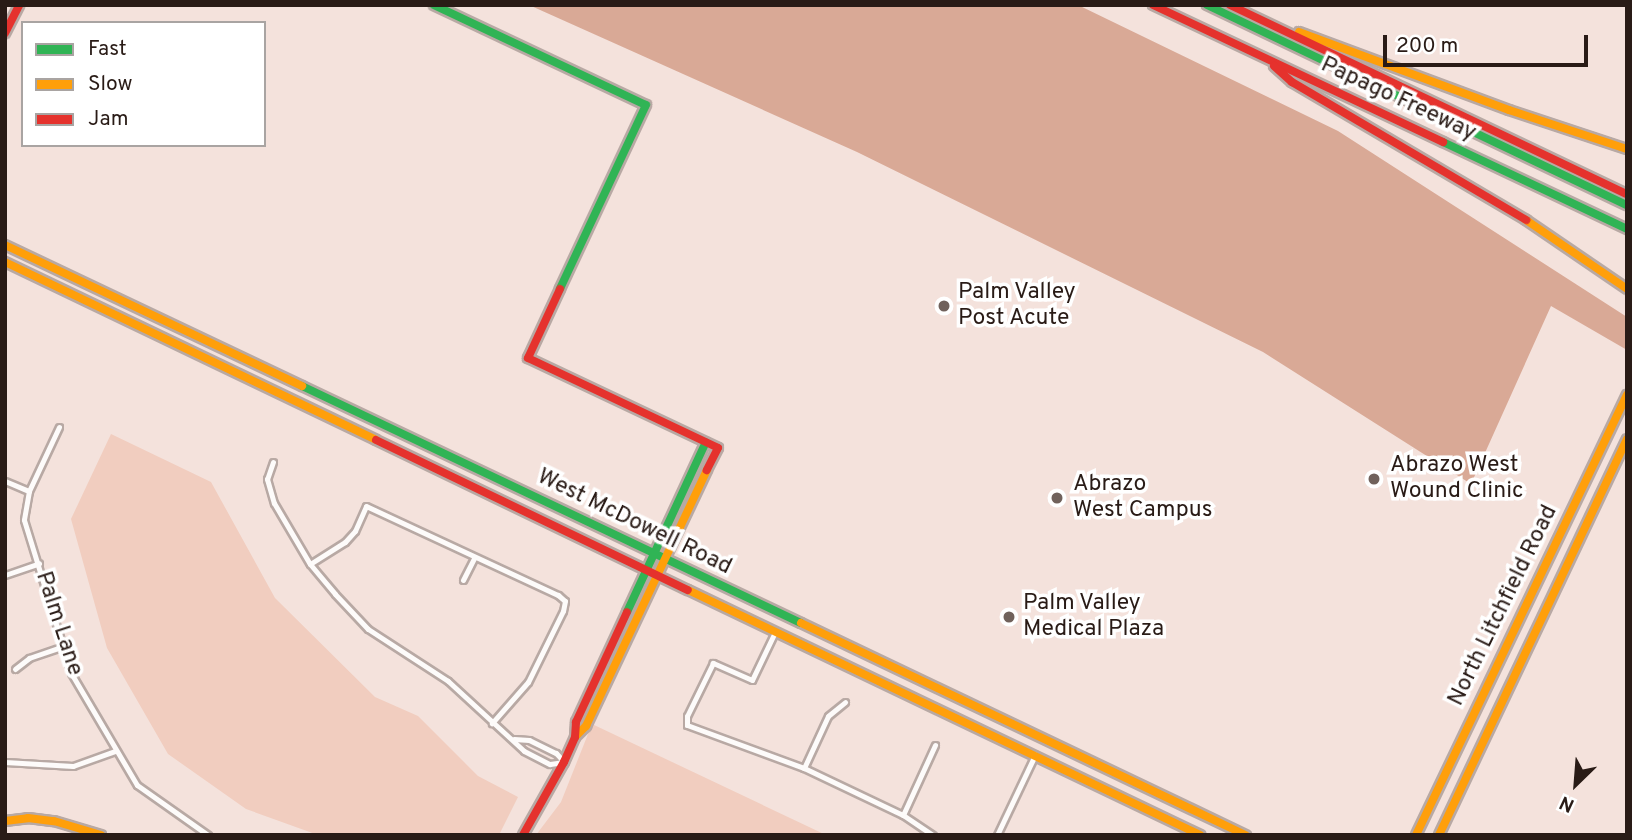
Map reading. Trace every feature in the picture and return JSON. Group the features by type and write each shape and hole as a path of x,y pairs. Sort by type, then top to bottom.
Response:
{"main road":[{"path":"5,33 19,5"},
{"path":"434,5 646,105 527,358 718,448 586,726 575,737"},
{"name":"Papago Freeway","path":"1153,5 1627,229"},
{"path":"1207,5 1627,205"},
{"name":"Papago Freeway","path":"1230,5 1627,194"},
{"path":"1265,22 1336,44 1509,110 1627,149"},
{"path":"1262,57 1292,82 1475,188 1627,289"},
{"name":"West McDowell Road","path":"5,246 1246,835"},
{"name":"West McDowell Road","path":"5,262 1200,835"},
{"path":"282,396 290,379"},
{"name":"North Litchfield Road","path":"1416,835 1627,395"},
{"name":"North Litchfield Road","path":"1439,835 1627,439"},
{"path":"523,835 540,810 564,762 575,737 576,722 706,442"},
{"path":"1176,823 1184,805"},
{"path":"5,821 28,818 54,821 101,835"}],"street":[{"name":"Palm Lane","path":"59,427 29,491 24,520 63,646 86,702 137,785 208,835"},
{"path":"273,462 267,479 274,503 310,564 368,629 448,681 524,751 547,762 564,762"},
{"path":"5,481 29,491"},
{"path":"310,564 345,542 355,531 366,506 565,601 563,611 528,681 492,723"},
{"path":"463,580 474,558"},
{"path":"5,575 39,563"},
{"path":"775,632 752,680 713,663 687,716 687,725 804,768 903,814 933,835"},
{"path":"15,669 29,658 63,646"},
{"path":"804,768 828,716 845,702"},
{"path":"514,739 529,740 556,753 564,762"},
{"path":"903,814 935,745"},
{"path":"5,762 73,766 116,751"},
{"path":"997,835 1034,755"}],"shaded area":[{"path":"529,5 1078,5 1338,131 1627,317 1627,350 1551,306 1471,484 1263,352 857,152"},
{"path":"111,434 211,482 275,598 375,697 418,716 478,776 518,797 499,835 318,835 246,809 168,754 107,648 71,519"},
{"path":"592,724 826,835 536,835 561,802"}],"traffic: fast":[{"path":"434,5 646,105 560,289"},
{"path":"1207,5 1627,205"},
{"path":"1443,142 1627,229"},
{"path":"302,386 801,623"},
{"path":"627,612 706,442"}],"traffic: slow":[{"path":"1299,32 1509,110 1627,149"},
{"path":"1526,220 1627,289"},
{"path":"5,245 302,386"},
{"path":"5,262 376,440"},
{"path":"1416,835 1627,395"},
{"path":"1439,835 1627,439"},
{"path":"575,737 586,726 707,470"},
{"path":"688,590 1200,835"},
{"path":"801,623 1246,835"},
{"path":"5,821 28,818 54,821 101,835"}],"traffic: jam":[{"path":"5,33 19,5"},
{"path":"1153,5 1443,142"},
{"path":"1230,5 1627,194"},
{"path":"1274,66 1292,82 1526,220"},
{"path":"560,289 528,358 718,448 707,470"},
{"path":"376,440 688,590"},
{"path":"523,835 564,762 575,737 576,722 627,612"}],"place":[{"name":"Palm Valley Post Acute","path":"944,306"},
{"name":"Abrazo West Wound Clinic","path":"1374,479"},
{"name":"Abrazo West Campus","path":"1057,498"},
{"name":"Palm Valley Medical Plaza","path":"1009,617"}]}
